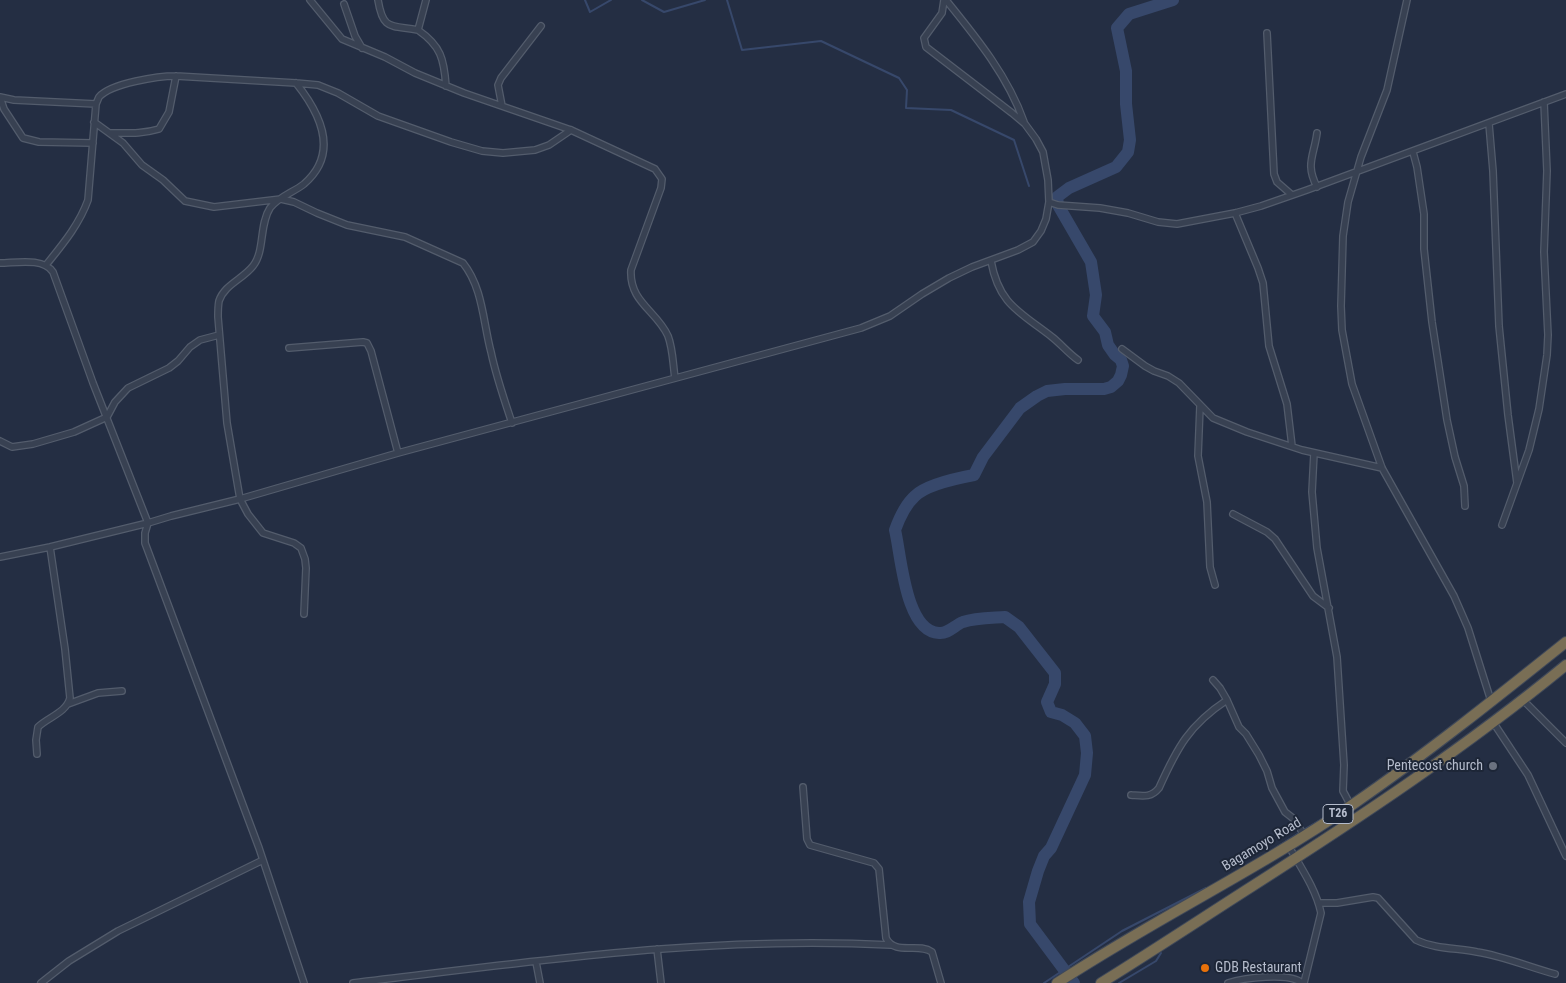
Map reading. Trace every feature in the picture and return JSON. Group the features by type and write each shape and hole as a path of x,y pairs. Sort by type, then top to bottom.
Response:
{"highway":[{"name":"Bagamoyo Road","path":"1058,982 1351,806 1436,745 1566,642"},
{"name":"Bagamoyo Road","path":"1103,982 1418,777 1523,700 1566,665"}],"street":[{"path":"310,0 342,39 446,86 570,130 655,168 662,180 661,188 631,270 630,281 636,295 668,336 675,378"},
{"path":"378,0 380,16 384,22 418,30 427,36 439,50 444,66 446,86"},
{"path":"418,30 426,0"},
{"path":"945,0 942,13 924,38 926,47 1025,124"},
{"path":"0,556 50,547 240,499 398,453 861,328 890,316 948,278 1033,242 1043,225 1048,202 1048,180 1043,152 1025,124 1020,109 991,59 945,0"},
{"path":"1407,0 1387,90 1356,172 1348,202 1343,236 1342,330 1352,384 1382,468 1454,596 1468,628 1491,701"},
{"path":"344,4 355,36 362,48"},
{"path":"502,106 498,85 501,78 541,26"},
{"path":"1267,34 1274,174 1277,182 1292,195"},
{"path":"46,265 84,212 90,186 96,104 100,96 125,84 161,76 176,76 296,82 318,85 338,92 378,116 450,142 482,151 520,153 535,150 549,145 570,130"},
{"path":"109,132 149,132 159,129 169,112 176,76"},
{"path":"296,82 313,105 320,121 324,142 323,156 317,170 304,184 271,206 265,218 259,252 255,263 249,272 226,291 219,301 218,317 230,446 240,499 262,533 294,543 301,548 306,568 304,614"},
{"path":"1048,202 1058,205 1100,208 1128,213 1158,222 1177,224 1235,213 1413,152 1566,94"},
{"path":"0,97 14,100 96,104"},
{"path":"0,97 4,109 23,138 39,142 93,143"},
{"path":"1502,525 1525,464 1536,422 1547,355 1548,335 1544,252 1547,177 1544,102"},
{"path":"94,122 124,143 142,165 163,180 185,201 214,207 281,199 294,202 347,225 405,237 463,263 470,271 479,294 490,351 500,389 512,423"},
{"path":"1489,124 1493,165 1499,326 1517,484"},
{"path":"1317,133 1310,174 1317,186"},
{"path":"1413,152 1424,214 1424,249 1432,322 1447,420 1464,486 1465,506"},
{"path":"1235,213 1263,283 1269,346 1287,404 1292,446"},
{"path":"991,261 997,285 1015,309 1054,338 1078,360"},
{"path":"0,263 40,263 46,265 52,272 148,523 145,543 263,860 304,983"},
{"path":"0,441 12,447 33,444 74,432 107,418 116,402 128,388 169,368 190,347 200,340 219,336"},
{"path":"289,348 363,342 370,346 398,453"},
{"path":"1122,349 1145,366 1179,383 1213,418 1247,432 1314,453 1382,468"},
{"path":"1200,406 1198,456 1207,502 1210,567 1215,586"},
{"path":"1314,453 1312,482 1314,523 1337,657 1343,735 1343,791 1351,806"},
{"path":"1233,514 1268,532 1275,539 1313,596 1328,608"},
{"path":"50,547 65,649 70,698 68,704"},
{"path":"1214,680 1227,700 1239,727 1246,734 1259,755 1272,788 1285,812 1294,819 1304,835"},
{"path":"37,754 36,740 38,727 68,704 98,693 122,691"},
{"path":"1131,795 1147,796 1155,792 1159,788 1178,747 1187,734 1202,718 1227,700"},
{"path":"1523,700 1566,743"},
{"path":"1493,722 1528,775 1566,856"},
{"path":"803,787 807,839 810,845 874,863 879,869 886,938 891,945"},
{"path":"1228,983 1258,978 1291,978 1303,983 1321,912 1319,903 1288,845"},
{"path":"40,983 69,961 118,931 263,860"},
{"path":"1319,903 1337,903 1373,897 1378,898 1416,940 1424,944 1451,950 1476,951 1498,956 1555,974"},
{"path":"353,983 657,949 840,942 891,945 898,948 929,950 934,955 941,983"},
{"path":"657,949 661,983"},
{"path":"536,962 540,983"}],"waterway":[{"path":"585,0 590,12 611,0"},
{"path":"642,0 664,12 705,0"},
{"path":"727,0 742,50 821,41 899,78 907,90 906,108 951,110 1014,140 1029,186"},
{"path":"1074,983 1030,924 1029,902 1044,856 1051,848 1085,775 1087,753 1085,736 1075,723 1062,715 1051,712 1047,702 1055,684 1055,673 1019,627 1005,617 984,618 960,623 942,633 928,629 919,620 906,590 895,530 906,507 920,492 943,482 974,475 983,457 1020,408 1037,396 1047,391 1065,389 1104,389 1111,387 1118,381 1123,366 1121,360 1108,345 1105,332 1093,316 1096,295 1091,262 1058,205 1057,197 1069,188 1116,167 1128,152 1130,140 1126,104 1126,71 1117,28 1129,14 1173,0"},
{"path":"1305,829 1322,819"},
{"path":"1277,847 1299,833"},
{"path":"1044,983 1122,931 1206,888"},
{"path":"1119,983 1156,961 1161,953"}],"place":[{"name":"Pentecost church","path":"1493,766"},
{"name":"GDB Restaurant","path":"1205,968"}]}
